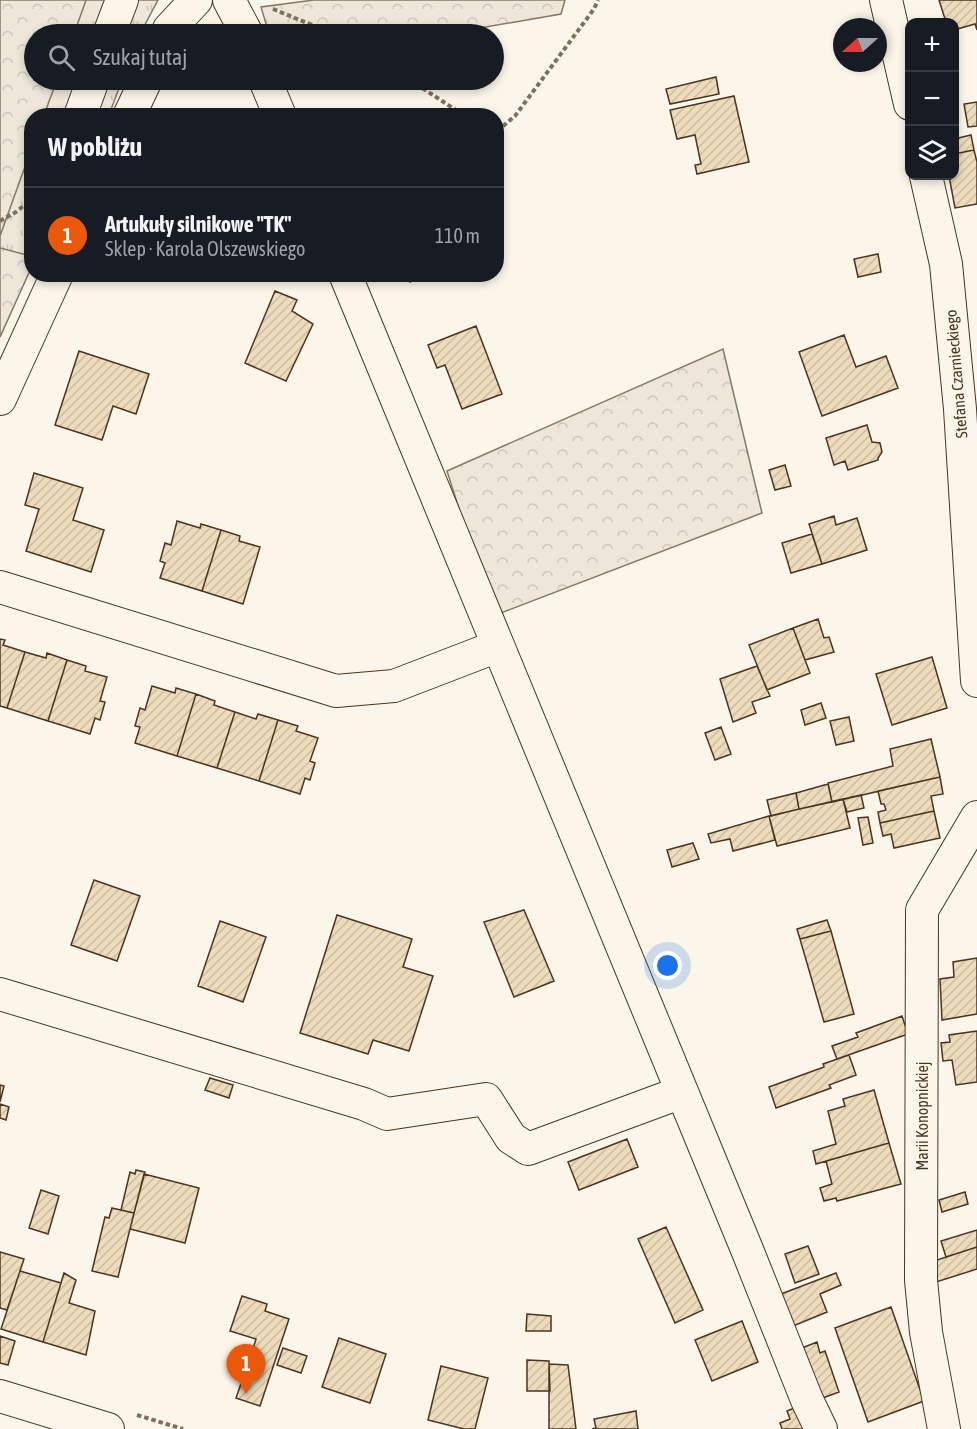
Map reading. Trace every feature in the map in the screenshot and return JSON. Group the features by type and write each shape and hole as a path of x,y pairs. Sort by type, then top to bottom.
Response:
{"street":[{"path":"113,24 122,0"},
{"path":"174,24 196,0"},
{"path":"229,0 242,24"},
{"path":"886,0 905,86"},
{"path":"83,108 89,90"},
{"path":"133,108 141,90"},
{"path":"269,90 277,108"},
{"name":"Stefana Czarnieckiego","path":"927,180 947,275 960,409 977,681"},
{"path":"0,399 53,282"},
{"path":"348,282 821,1429"},
{"path":"0,587 336,691 394,686 498,646"},
{"name":"Marii Konopnickiej","path":"944,1429 926,1332 921,1280 922,910 977,817"},
{"path":"0,994 364,1104 387,1114 486,1099 511,1138 528,1149 681,1092"},
{"path":"0,1396 108,1429"}],"path":[{"path":"504,125 515,116 594,9 598,0"},
{"path":"269,7 310,24"},
{"path":"425,90 453,108"},
{"path":"0,220 24,206"}],"green space":[{"path":"0,0 158,0 145,24 24,24 24,90 118,90 112,108 24,108 24,282 0,337"},
{"path":"0,0 86,0 78,24 24,24 24,90 53,90 47,108 24,108 24,169 0,236"},
{"path":"314,0 565,0 561,14 503,24 266,24 261,7"},
{"path":"0,248 24,254 25,282 0,337"},
{"path":"723,349 762,513 493,616 447,471"}],"building":[{"path":"939,0 977,0 977,30 975,24 959,29 959,18 945,18"},
{"path":"716,77 719,94 670,104 666,89"},
{"path":"734,96 749,162 697,174 695,165 701,164 695,135 677,139 670,110"},
{"path":"977,102 977,126 968,127 964,104"},
{"path":"971,135 974,150 959,153 959,138"},
{"path":"974,150 977,162 977,204 955,208 950,180 959,180 959,153"},
{"path":"878,254 881,272 858,277 854,259"},
{"path":"275,291 297,300 292,311 313,324 286,381 245,363"},
{"path":"476,326 502,394 462,409 445,365 437,368 428,345"},
{"path":"844,335 856,367 886,356 898,388 822,416 799,352"},
{"path":"79,351 149,374 136,414 113,406 102,440 55,425"},
{"path":"867,425 872,442 880,443 882,452 878,460 848,470 845,461 834,465 826,438"},
{"path":"785,465 791,486 775,490 769,470"},
{"path":"34,473 83,488 73,520 104,530 91,572 26,551 39,509 25,505"},
{"path":"834,516 836,525 857,518 867,550 822,564 809,524"},
{"path":"177,521 200,528 201,524 221,530 202,591 160,578 165,563 160,561 165,543 171,545"},
{"path":"221,530 240,536 239,541 260,547 243,604 202,591"},
{"path":"812,534 822,564 791,573 782,543"},
{"path":"818,619 824,638 829,637 834,652 805,660 793,628"},
{"path":"793,628 810,673 767,690 749,645"},
{"path":"0,639 5,640 3,645 25,652 7,708 0,706"},
{"path":"25,652 46,658 47,653 67,660 48,721 7,708"},
{"path":"932,657 947,708 892,725 876,674"},
{"path":"67,660 86,666 85,671 107,677 100,701 105,702 100,720 95,718 90,734 48,721"},
{"path":"757,666 770,696 752,702 756,713 733,722 720,679"},
{"path":"152,686 175,693 176,688 196,694 177,756 135,743 140,727 135,726 140,708 145,710"},
{"path":"196,694 215,701 214,705 235,712 217,768 177,756"},
{"path":"821,703 826,718 805,725 801,710"},
{"path":"235,712 256,719 258,714 278,720 259,781 217,768"},
{"path":"849,717 854,741 836,745 830,721"},
{"path":"278,720 298,726 296,731 318,738 310,761 315,763 310,780 305,778 300,794 259,781"},
{"path":"721,727 731,754 715,760 705,733"},
{"path":"931,739 940,777 832,802 828,783 893,766 890,749"},
{"path":"940,777 943,794 931,796 934,811 880,823 878,812 886,810 884,804 881,804 878,791"},
{"path":"828,784 832,802 799,809 796,793"},
{"path":"796,793 799,809 771,816 767,800"},
{"path":"861,795 864,808 847,812 843,799"},
{"path":"843,799 850,828 777,846 769,816"},
{"path":"934,811 940,838 894,848 891,834 883,836 880,823"},
{"path":"769,816 775,840 733,851 730,839 711,843 708,834"},
{"path":"868,817 873,843 863,845 858,818"},
{"path":"693,843 699,859 672,867 667,850"},
{"path":"94,880 140,896 117,961 71,945"},
{"path":"524,910 554,981 514,997 484,922"},
{"path":"337,915 412,939 403,967 433,976 409,1051 373,1040 368,1054 300,1033"},
{"path":"827,920 831,931 800,939 797,929"},
{"path":"220,921 266,937 243,1002 198,986"},
{"path":"831,931 854,1014 824,1022 800,939"},
{"path":"977,958 977,1014 942,1020 940,979 954,977 953,962"},
{"path":"902,1016 908,1034 837,1059 832,1046 858,1037 856,1033"},
{"path":"977,1031 977,1082 956,1085 952,1060 943,1061 941,1043 950,1042 949,1035"},
{"path":"849,1055 856,1075 829,1085 831,1088 776,1108 769,1087 824,1067 823,1064"},
{"path":"210,1078 233,1085 229,1098 205,1090"},
{"path":"0,1085 4,1086 0,1102"},
{"path":"874,1090 889,1143 816,1164 813,1151 836,1144 828,1111 845,1106 843,1099"},
{"path":"0,1104 9,1107 6,1120 0,1118"},
{"path":"627,1139 638,1167 579,1190 568,1162"},
{"path":"889,1143 901,1184 837,1201 836,1198 824,1201 820,1188 832,1184 826,1161"},
{"path":"136,1170 145,1172 134,1213 121,1210 130,1172 135,1174"},
{"path":"144,1174 199,1188 185,1243 130,1229"},
{"path":"41,1190 59,1196 48,1234 29,1228"},
{"path":"965,1192 968,1204 942,1212 939,1200"},
{"path":"112,1208 134,1213 118,1277 92,1271 105,1217 109,1218"},
{"path":"666,1227 703,1310 675,1323 638,1239"},
{"path":"977,1230 977,1247 946,1257 941,1241"},
{"path":"808,1246 819,1274 795,1283 785,1254"},
{"path":"977,1247 977,1269 933,1283 934,1261"},
{"path":"0,1252 24,1259 7,1310 0,1308"},
{"path":"20,1271 61,1283 43,1342 1,1329"},
{"path":"64,1273 76,1280 69,1303 95,1311 86,1355 43,1342"},
{"path":"836,1273 841,1285 820,1294 827,1312 793,1326 781,1294"},
{"path":"242,1296 267,1304 265,1311 289,1319 260,1406 236,1398 245,1372 232,1369 239,1348 252,1352 256,1339 230,1331"},
{"path":"891,1307 924,1401 868,1422 835,1328"},
{"path":"527,1314 551,1316 551,1331 526,1331"},
{"path":"742,1321 758,1362 712,1381 695,1340"},
{"path":"0,1336 15,1341 8,1365 0,1363"},
{"path":"339,1338 386,1354 370,1403 322,1387"},
{"path":"817,1342 820,1353 825,1351 839,1392 820,1399 802,1348"},
{"path":"283,1348 307,1356 301,1373 277,1365"},
{"path":"527,1360 549,1361 550,1391 527,1391"},
{"path":"549,1364 568,1365 576,1429 549,1429"},
{"path":"441,1366 488,1378 475,1429 464,1429 428,1420"},
{"path":"802,1405 811,1429 782,1429 780,1423 790,1419 787,1411"},
{"path":"636,1411 638,1429 592,1429 596,1428 594,1419"}],"place":[{"name":"Artukuły silnikowe \"TK\"","path":"246,1394"}]}
